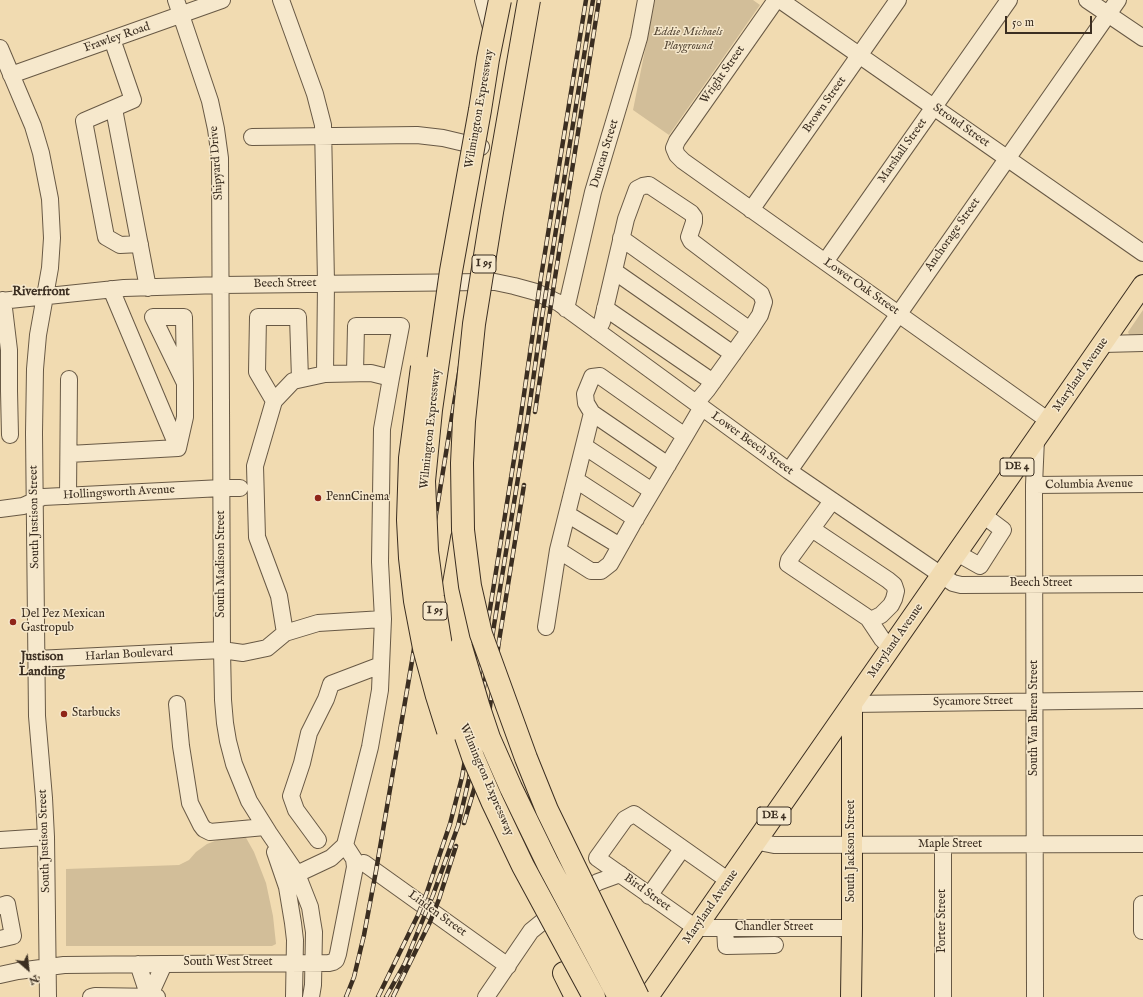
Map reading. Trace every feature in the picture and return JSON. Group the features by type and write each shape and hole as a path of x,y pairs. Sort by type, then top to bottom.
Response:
{"highway":[{"name":"Wilmington Expressway","path":"500,0 488,59 451,271 431,410 424,476 427,551 436,617 451,689 473,757 523,866 594,997"},
{"name":"I 95","path":"529,0 493,204 474,324 464,421 462,463 463,530 470,586 481,634 526,758 547,810 638,997"},
{"path":"464,194 438,265 412,436 408,480 408,520 412,578 424,648 437,696 454,746 484,818 576,997"},
{"path":"463,530 452,595 461,647 479,708 499,761 523,814 619,997"}],"main road":[{"name":"Maryland Avenue","path":"648,997 1143,285"},
{"name":"South Jackson Street","path":"851,997 852,704"}],"street":[{"name":"Shipyard Drive","path":"176,0 210,101 219,145 221,285"},
{"name":"Frawley Road","path":"11,75 222,0"},
{"path":"281,0 315,94 323,125 326,283 325,374"},
{"path":"456,282 481,147 496,53 483,0"},
{"name":"Duncan Street","path":"566,308 593,192 639,38 646,0"},
{"name":"Wright Street","path":"675,151 674,148 676,141 776,0"},
{"name":"Stroud Street","path":"780,0 1143,253"},
{"name":"Brown Street","path":"751,210 898,0"},
{"name":"Marshall Street","path":"825,262 1009,0"},
{"path":"1087,0 1143,38"},
{"name":"Anchorage Street","path":"789,471 1118,0"},
{"path":"112,40 133,100 84,121 106,237 120,245 140,244"},
{"name":"South Justison Street","path":"0,48 37,139 47,176 52,238 50,268 38,335 35,369 34,434 37,716 46,836 48,997"},
{"path":"114,109 148,288"},
{"path":"252,137 432,136 481,147"},
{"name":"Lower Oak Street","path":"675,151 683,162 1049,420"},
{"path":"558,550 591,571 601,571 610,564 685,436 699,405 713,382 760,315 764,302 761,294 691,241 689,237 694,222 694,217 691,213 649,185 643,186 637,190 626,220 602,322 597,331"},
{"path":"621,238 750,330"},
{"path":"614,271 733,354"},
{"name":"Beech Street","path":"1,300 111,289 326,283 495,282 536,292 566,308"},
{"name":"South Madison Street","path":"221,285 222,650 225,723 228,741 249,801 297,874 310,907 314,932 313,985 311,997"},
{"path":"111,289 178,448"},
{"path":"1,300 9,350 10,435"},
{"name":"Lower Beech Street","path":"566,308 789,471 941,576"},
{"path":"605,308 713,382"},
{"path":"274,401 257,372 258,317 298,317 300,379"},
{"path":"297,874 331,858 345,845 370,747 380,690 382,619 380,562 382,429 401,326 356,326 355,374"},
{"path":"1102,344 1143,344"},
{"path":"382,619 318,623 285,633 279,596 257,537 255,466 274,401 293,381 325,374 371,373 391,378"},
{"path":"668,465 592,413 586,403 585,394 592,377 600,376 685,436"},
{"path":"68,496 69,379"},
{"path":"178,448 185,417 185,383"},
{"path":"546,627 558,550 592,413"},
{"name":"South Van Buren Street","path":"1035,997 1036,844 1034,485 1036,440"},
{"path":"584,446 652,491"},
{"path":"69,454 178,448"},
{"path":"576,480 636,519"},
{"name":"Columbia Avenue","path":"1034,485 1143,484"},
{"name":"Hollingsworth Avenue","path":"0,509 23,506 43,497 240,488"},
{"path":"832,500 789,560 788,564 868,618 882,639 891,648"},
{"path":"567,514 620,546"},
{"path":"983,515 1003,530 980,566 983,585"},
{"path":"812,529 894,585 896,591 891,605 881,615 872,619 868,618"},
{"path":"957,552 980,566"},
{"name":"Beech Street","path":"941,576 953,583 961,585 1143,584"},
{"name":"Harlan Boulevard","path":"36,659 222,650 243,653 267,648 285,633"},
{"path":"318,840 296,810 291,796 302,762 309,733 326,699 331,684 380,665"},
{"name":"Sycamore Street","path":"852,704 1143,700"},
{"path":"177,704 181,746 190,802 201,825 204,829 210,832 267,830"},
{"name":"Bird Street","path":"682,849 634,814 625,819 597,858 696,928"},
{"name":"South Madison Street","path":"267,830 288,892 295,940 294,997"},
{"path":"0,840 46,836"},
{"name":"Maple Street","path":"758,840 774,845 1143,844"},
{"name":"South West Street","path":"0,975 48,966 333,962 336,960 338,954 355,867 354,859 345,845"},
{"name":"Porter Street","path":"943,997 944,845"},
{"path":"649,896 682,849 729,881"},
{"name":"Linden Street","path":"364,863 508,966"},
{"path":"486,997 531,931 571,898 598,882 620,874"},
{"path":"0,906 7,904 13,936 0,939"},
{"path":"1142,931 1143,904"},
{"name":"Chandler Street","path":"696,928 852,928"},
{"path":"725,928 726,946 775,945"},
{"path":"138,964 149,997"},
{"path":"149,997 164,964"},
{"path":"91,997 157,997"}],"green space":[{"name":"Eddie Michaels Playground","path":"655,0 753,0 760,5 669,135 633,110"},
{"path":"1143,310 1143,339 1131,339 1128,332"},
{"path":"245,836 254,852 266,883 273,916 276,944 272,946 66,946 66,869 179,865 189,860 196,852 207,844 220,839"}],"railway":[{"path":"346,997 354,977 364,935 376,871 412,661 520,0"},
{"path":"378,997 418,915 427,892 450,824 462,777 520,422 541,277 586,0"},
{"path":"386,997 405,963 433,895 458,826 469,779 527,423 542,317 593,0"},
{"path":"535,412 599,0"},
{"path":"464,823 476,783 488,721 524,485"},
{"path":"393,997 430,922 456,846"}],"place":[{"name":"PennCinema","path":"318,498"},
{"name":"Del Pez Mexican Gastropub","path":"13,622"},
{"name":"Starbucks","path":"64,714"}],"district":[{"name":"Riverfront","path":"41,292"},
{"name":"Justison Landing","path":"42,664"}]}
